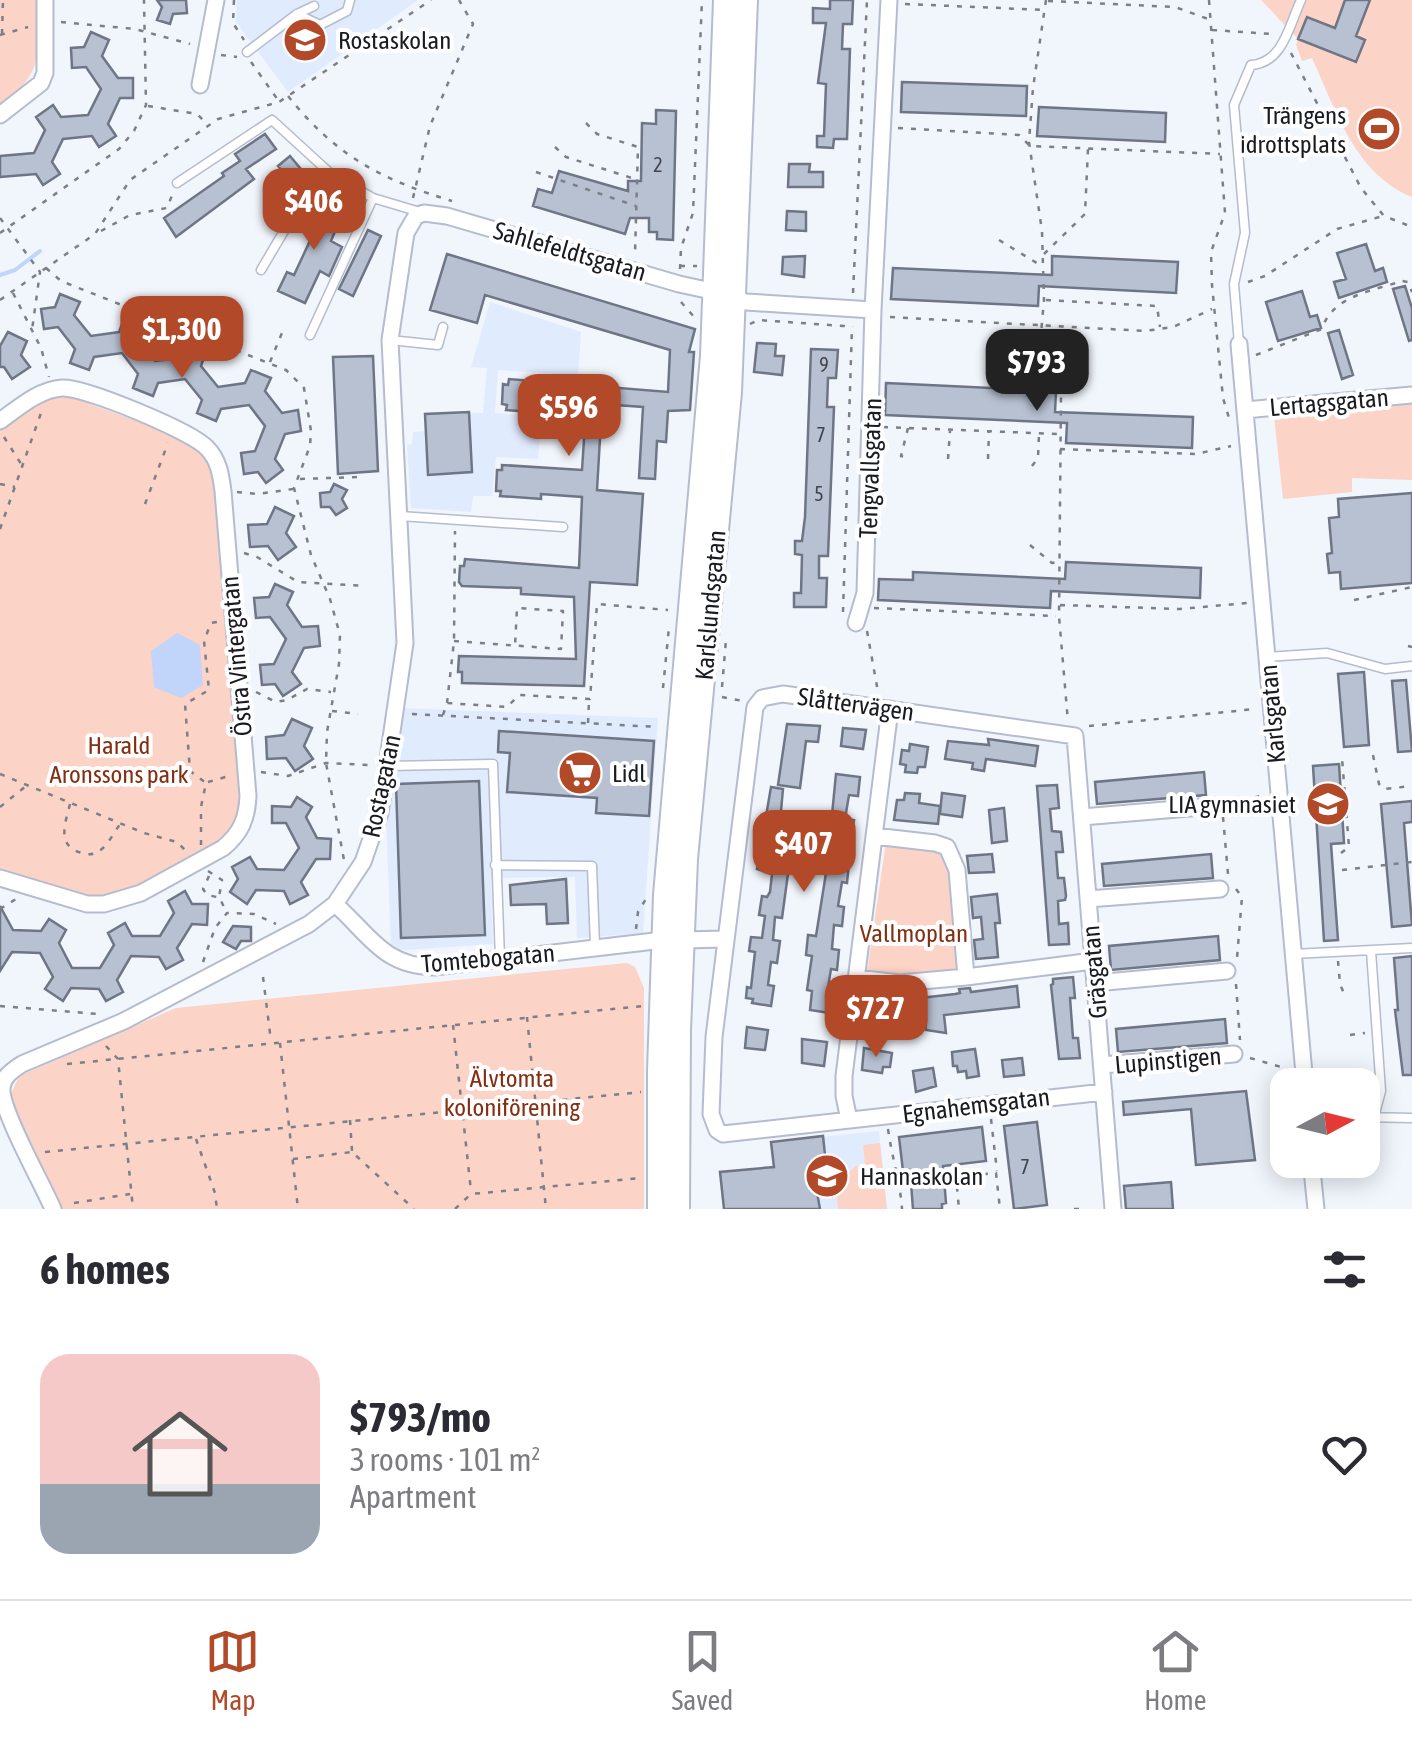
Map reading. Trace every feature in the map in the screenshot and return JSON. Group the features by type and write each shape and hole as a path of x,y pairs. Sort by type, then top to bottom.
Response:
{"main road":[{"name":"Karlslundsgatan","path":"659,1209 673,940 686,859 733,330 722,286 725,0"},
{"name":"Karlslundsgatan","path":"678,1209 674,766 746,0"}],"street":[{"path":"0,115 41,83 47,57 45,0"},
{"path":"200,85 216,0"},
{"name":"Tengvallsgatan","path":"858,615 865,594 889,2"},
{"name":"Sahlefeldtsgatan","path":"417,211 448,216 680,284 722,286"},
{"name":"Rostagatan","path":"53,1209 3,1102 3,1081 22,1064 114,1025 285,937 335,904 372,840 404,644 390,340 406,233 417,211"},
{"path":"722,286 746,302 878,313"},
{"name":"Karlsgatan","path":"1240,344 1303,1068"},
{"name":"Östra Vintergatan","path":"0,878 87,904 104,904 140,893 236,837 248,810 220,471 207,447 174,428 89,394 62,388 48,392"},
{"path":"0,420 48,392"},
{"name":"Lertagsgatan","path":"1245,410 1412,394"},
{"name":"Slåttervägen","path":"755,707 762,698 783,694 1075,736"},
{"path":"755,707 711,1084 712,1114 717,1130 723,1134 849,1120 844,1076 886,709"},
{"name":"Gräsgatan","path":"1075,736 1113,1209"},
{"path":"1082,817 1213,806"},
{"path":"874,836 936,842 947,847 956,870 966,977"},
{"path":"1088,899 1220,890"},
{"name":"Tomtebogatan","path":"335,904 378,948 401,963 434,967 673,940"},
{"path":"673,940 726,939"},
{"path":"856,978 900,983 1093,961"},
{"path":"1095,983 1227,971"},
{"name":"Lupinstigen","path":"1102,1065 1234,1054"},
{"name":"Egnahemsgatan","path":"849,1120 1104,1092"},
{"path":"1313,1178 1316,1209"}],"lane":[{"path":"297,14 320,25 347,11 350,0"},
{"path":"1240,344 1234,284 1245,233 1234,105 1251,65 1264,64 1275,57 1301,0"},
{"path":"248,52 297,14 314,6"},
{"path":"177,183 272,120 331,174 373,198 417,211"},
{"path":"261,270 304,196 331,174"},
{"path":"310,335 373,198"},
{"path":"390,340 438,345 443,326"},
{"path":"400,516 563,527"},
{"path":"1267,657 1327,654 1385,669 1412,666"},
{"path":"387,766 492,764 500,959"},
{"path":"495,865 592,866 594,946"},
{"path":"1293,954 1412,948"},
{"path":"1371,951 1379,1068"},
{"path":"1380,1118 1412,1118"}],"path":[{"path":"3,0 1,35 46,21 145,32 188,42 207,53 236,58 248,52"},
{"path":"0,233 119,149 134,131 146,106 144,0"},
{"path":"234,0 233,23 250,61 280,102"},
{"path":"95,234 130,180 208,125 280,102 431,0"},
{"path":"417,211 415,190 430,126 474,24 459,0"},
{"path":"680,284 681,248 693,213 702,0"},
{"path":"1209,0 1225,213 1210,252 1222,392"},
{"path":"1210,20 1175,7 1046,1 1033,88 1030,146 1044,266 1040,325 1061,394 1059,616 1068,721 1075,736 1088,727 1258,709"},
{"path":"889,2 1046,10"},
{"path":"1212,30 1274,34 1283,39 1350,172 1384,216 1412,227"},
{"path":"288,96 344,154 368,170 415,190 468,205"},
{"path":"146,106 197,114 208,125"},
{"path":"586,123 597,134 638,146 635,256"},
{"path":"883,127 1019,135 1030,146 1222,154"},
{"path":"555,147 566,157 637,180"},
{"path":"1043,255 1085,214 1088,149"},
{"path":"536,172 637,206"},
{"path":"0,300 95,234 130,215 166,208 177,183"},
{"path":"1234,284 1254,282 1337,229 1384,216"},
{"path":"0,218 40,272 32,330"},
{"path":"999,240 1044,266"},
{"path":"678,266 722,286"},
{"path":"46,268 62,281 286,370 304,388 310,446 294,488 340,634 340,664 326,762 344,844 344,872 350,880"},
{"path":"1254,365 1256,354 1322,329 1334,306 1402,280 1408,282 1412,292"},
{"path":"0,529 48,392 41,348 12,292"},
{"path":"1044,300 1157,306 1160,329"},
{"path":"878,313 1160,329 1190,321 1213,309"},
{"path":"733,330 758,320 844,326 851,330"},
{"path":"270,364 284,328"},
{"path":"871,426 1060,434"},
{"path":"145,504 174,428"},
{"path":"908,428 900,449 901,456 908,458"},
{"path":"948,459 950,430"},
{"path":"988,459 990,431"},
{"path":"0,432 23,467"},
{"path":"1032,466 1038,458 1039,434"},
{"path":"1058,448 1196,454 1236,445"},
{"path":"298,478 358,477"},
{"path":"0,484 16,487"},
{"path":"223,492 258,494 294,488"},
{"path":"443,716 454,640 455,520"},
{"path":"1030,545 1052,562 1058,562"},
{"path":"227,554 248,553 292,580 365,586"},
{"path":"1354,600 1412,587"},
{"path":"1059,605 1180,609 1249,603"},
{"path":"588,723 597,604 673,610"},
{"path":"454,640 515,646 561,650 564,611 517,608 515,646"},
{"path":"886,709 858,615 1059,616"},
{"path":"206,782 190,771 185,704 208,690 204,641 211,623 234,620"},
{"path":"239,693 256,692 276,702 307,689 334,693"},
{"path":"447,702 507,708 519,695 590,699"},
{"path":"720,696 755,707"},
{"path":"331,710 358,714"},
{"path":"395,713 664,727"},
{"path":"1373,755 1379,784 1384,789 1412,786"},
{"path":"1341,853 1349,846 1342,758"},
{"path":"206,782 246,770 288,776 326,762 387,766"},
{"path":"0,774 177,842 210,875 222,880 219,897 227,913"},
{"path":"198,861 206,782"},
{"path":"0,807 28,784"},
{"path":"1265,795 1220,806 1229,889 1236,888 1242,897 1236,970 1241,1055 1282,1068"},
{"path":"71,802 63,833 67,844 76,851 88,855 102,849 120,823"},
{"path":"1342,870 1412,862"},
{"path":"210,875 203,885 205,892 219,897"},
{"path":"0,908 16,898 22,885"},
{"path":"204,980 202,964 215,928 227,913 237,911 268,919 278,924 285,937"},
{"path":"1338,950 1340,984 1345,996"},
{"path":"263,977 272,1042"},
{"path":"67,1064 650,1005"},
{"path":"0,1006 99,1014 109,1017 114,1025"},
{"path":"527,1016 546,1209"},
{"path":"453,1024 471,1194"},
{"path":"1350,1035 1377,1032"},
{"path":"96,1033 118,1058 133,1209"},
{"path":"280,1042 298,1209"},
{"path":"44,1152 648,1092"},
{"path":"990,1103 1000,1209"},
{"path":"886,1116 893,1170 900,1178 902,1209"},
{"path":"350,1120 352,1152 414,1209"},
{"path":"195,1136 216,1193 217,1209"},
{"path":"292,1159 352,1152"},
{"path":"900,1178 996,1174"},
{"path":"456,1209 471,1194 648,1177"},
{"path":"956,1177 959,1209"},
{"path":"74,1203 131,1194"}],"shaded area":[{"name":"Rostaskolan","path":"237,0 418,0 288,92 236,22"},
{"path":"490,302 581,332 578,375 498,370 495,413 542,417 538,459 496,457 492,496 473,496 471,512 411,508 407,445 412,444 413,432 426,431 425,414 483,413 487,368 471,367"},
{"path":"402,708 658,718 643,933 577,938 575,877 491,878 493,944 391,951 386,814"},
{"name":"Hannaskolan","path":"879,1131 887,1209 789,1209 770,1167 774,1163 771,1142"}],"green space":[{"path":"0,0 38,0 39,33 32,71 15,94 0,105"},
{"name":"Trängens idrottsplats","path":"1261,0 1412,0 1412,197 1392,187 1362,157 1339,119 1312,58 1302,61 1296,45 1298,39"},
{"name":"Harald Aronssons park","path":"66,395 180,437 198,449 212,468 241,794 239,818 220,840 119,895 101,899 0,872 0,428 48,396"},
{"path":"1412,404 1412,480 1352,478 1352,492 1283,499 1274,416"},
{"name":"Vallmoplan","path":"886,842 946,851 958,968 904,976 867,972"},
{"name":"Älvtomta koloniförening","path":"627,963 635,967 644,988 644,1209 62,1209 10,1096 19,1076 176,1008"},
{"path":"880,1143 887,1209 838,1209 836,1184 856,1166 865,1164 863,1145"}],"water":[{"path":"177,633 200,645 203,685 181,698 154,687 151,651"}],"building":[{"path":"157,0 186,0 187,13 173,14 170,24 157,20 162,7"},
{"path":"830,0 853,0 852,24 843,24 842,49 850,49 847,139 834,139 833,148 817,147 817,136 824,136 826,84 818,83 826,23 813,23 813,8 830,9"},
{"path":"1345,0 1370,0 1356,36 1365,40 1356,62 1298,39 1307,17 1335,28"},
{"path":"91,32 109,40 102,56 118,78 133,78 133,98 120,98 108,124 116,136 99,147 92,136 63,139 52,162 60,174 43,185 36,174 0,177 0,156 34,153 45,130 36,117 53,105 61,117 88,115 101,89 86,67 72,68 71,48 84,47"},
{"path":"902,82 1027,86 1026,116 901,112"},
{"path":"1039,107 1166,113 1165,142 1037,136"},
{"path":"656,110 676,111 673,240 657,239 657,232 649,232 649,218 630,218 625,234 533,206 538,189 552,193 559,171 628,191 628,181 641,181 642,123 656,124"},
{"path":"265,134 276,149 246,169 254,179 176,237 164,218 224,176 222,173 240,161 235,154"},
{"path":"290,156 305,174 294,184 278,166"},
{"path":"789,164 810,164 809,172 823,172 823,187 788,187"},
{"path":"310,202 341,217 331,241 342,247 329,276 320,271 305,303 278,291 287,272 294,275 315,230 299,222"},
{"path":"787,211 806,212 806,231 786,230"},
{"path":"368,230 381,236 353,296 339,289"},
{"path":"1366,244 1375,271 1383,268 1387,282 1339,298 1334,282 1346,279 1337,253"},
{"path":"447,254 695,329 689,352 694,352 690,410 668,411 666,442 657,441 655,479 639,478 643,407 602,404 597,490 643,494 637,585 590,582 584,686 462,683 462,672 458,672 459,656 576,659 574,597 521,594 521,588 462,586 459,582 460,566 464,566 465,559 579,568 582,497 541,494 541,499 500,496 501,491 496,491 497,470 502,470 502,465 582,470 586,409 547,407 547,413 506,410 507,405 502,404 503,384 508,385 509,379 668,392 670,350 485,295 477,323 430,310"},
{"path":"805,256 804,277 782,274 783,257"},
{"path":"1052,256 1178,262 1176,293 1039,286 1038,306 891,299 893,268 1052,275"},
{"path":"1405,286 1412,308 1409,341 1393,289"},
{"path":"1302,291 1310,317 1317,315 1321,328 1278,341 1266,302"},
{"path":"60,294 80,302 74,315 91,336 119,332 124,319 143,327 138,340 155,361 181,358 187,344 206,352 201,366 218,387 245,383 251,370 271,378 265,391 282,413 298,410 301,431 285,434 275,459 283,470 266,483 258,472 244,474 241,453 255,451 265,426 249,405 221,409 216,421 197,413 202,400 185,379 158,383 153,396 133,388 138,374 122,353 94,357 89,370 70,363 75,349 58,327 44,329 41,309 55,307"},
{"path":"1339,330 1353,375 1342,379 1328,333"},
{"path":"8,332 27,341 21,355 30,367 12,379 0,367 0,346"},
{"path":"757,343 776,344 775,356 784,356 782,375 754,372"},
{"path":"811,349 838,350 836,378 828,378 827,407 834,407 828,556 819,556 819,578 827,578 826,607 794,607 794,593 801,593 802,555 795,554 795,541 802,541 805,517"},
{"path":"373,356 378,471 338,474 333,357"},
{"path":"886,383 1056,391 1055,412 1193,417 1192,448 1066,443 1067,423 885,415"},
{"path":"469,412 472,472 428,475 425,414"},
{"path":"334,484 347,490 342,499 347,508 336,515 330,507 321,507 320,493 330,492"},
{"path":"1412,493 1412,583 1341,589 1340,572 1329,573 1327,554 1332,553 1329,518 1339,517 1338,499"},
{"path":"275,507 294,516 286,533 296,547 278,560 268,546 250,547 248,525 267,524"},
{"path":"1066,562 1201,568 1200,598 1051,591 1050,608 878,600 879,579 913,580 913,572 1065,579"},
{"path":"275,584 293,592 287,605 302,627 318,626 320,646 304,648 292,672 301,684 283,696 275,684 262,685 260,665 274,664 286,639 270,617 256,618 254,598 269,597"},
{"path":"1364,672 1369,745 1344,747 1338,674"},
{"path":"1406,680 1412,751 1398,752 1392,681"},
{"path":"292,719 312,728 304,746 313,759 295,771 286,758 267,759 266,737 284,735"},
{"path":"787,724 820,726 818,742 806,741 800,788 778,785"},
{"path":"843,728 866,730 863,749 841,746"},
{"name":"Lidl","path":"499,731 654,741 649,816 596,813 597,798 507,792 510,753 498,752"},
{"path":"988,739 1038,746 1035,766 986,759 984,771 972,769 973,763 945,759 948,741 989,745"},
{"path":"910,744 928,747 925,767 918,767 917,773 905,772 906,765 900,764 902,750 909,751"},
{"name":"LIA gymnasiet","path":"1339,764 1344,843 1331,844 1338,940 1324,941 1313,766"},
{"path":"1204,772 1206,795 1097,804 1095,782"},
{"path":"836,774 860,777 858,796 849,795 845,819 854,820 851,838 842,837 839,862 849,863 847,883 842,882 838,906 844,907 842,926 834,925 832,949 839,950 837,970 831,969 827,993 833,994 830,1013 810,1010 812,991 807,990 812,956 806,955 808,935 816,936 826,873 815,871 818,847 792,844 782,918 775,917 773,940 780,941 777,963 771,962 771,1006 752,1003 753,999 746,998 755,952 749,951 751,937 762,938 765,916 759,915 762,896 767,897 770,892 772,874 757,869 760,853 771,852 774,829 764,828 771,787 783,789 781,811 789,812 787,829 830,835"},
{"path":"479,781 485,935 401,938 396,784"},
{"path":"1057,785 1059,808 1050,809 1052,831 1061,832 1063,852 1056,852 1058,878 1064,878 1066,896 1058,901 1059,924 1068,923 1069,944 1049,945 1037,786"},
{"path":"905,793 920,794 919,803 940,806 938,824 894,820 897,800 904,800"},
{"path":"942,793 965,796 962,817 940,814"},
{"path":"297,797 312,807 306,817 317,838 331,839 330,859 316,859 301,882 308,895 290,904 284,891 256,890 247,904 230,892 238,879 232,867 250,857 257,869 284,870 299,848 286,823 272,823 272,806 291,807"},
{"path":"1412,801 1412,822 1404,823 1412,925 1392,927 1381,804"},
{"path":"1004,808 1007,841 992,843 989,810"},
{"path":"992,854 994,872 969,873 967,856"},
{"path":"1211,854 1213,878 1104,886 1102,864"},
{"path":"566,879 568,923 547,924 546,904 511,905 510,885"},
{"path":"185,891 192,904 208,904 207,925 192,924 177,948 183,960 166,969 159,957 131,956 117,980 123,992 106,1001 99,989 71,988 63,1001 45,989 53,977 40,953 12,952 0,971 0,906 13,930 41,931 49,919 66,930 59,943 72,968 100,968 114,945 108,933 125,923 132,936 160,936 174,913 168,901"},
{"path":"997,894 998,957 976,959 974,940 983,939 981,917 973,918 971,897"},
{"path":"233,926 251,927 251,941 241,941 236,949 223,942"},
{"path":"1218,936 1220,960 1111,970 1109,946"},
{"path":"1412,956 1412,1075 1403,1075 1394,958"},
{"path":"1073,977 1073,1038 1078,1038 1080,1058 1059,1059 1051,985 1053,979"},
{"path":"1017,986 1019,1007 944,1015 946,1033 926,1030 925,1019 902,1021 901,1027 887,1025 888,1014 872,1012 875,993 894,995 894,1001 955,994 960,993 959,989 970,988 971,992"},
{"path":"1225,1019 1227,1043 1118,1052 1116,1029"},
{"path":"747,1027 768,1030 765,1050 745,1048"},
{"path":"802,1039 827,1042 824,1066 802,1063"},
{"path":"864,1048 892,1053 890,1067 883,1067 882,1073 862,1070"},
{"path":"975,1049 979,1076 967,1078 966,1071 958,1072 957,1066 953,1066 952,1052"},
{"path":"1022,1058 1024,1075 1004,1077 1002,1060"},
{"path":"933,1068 936,1086 916,1092 913,1071"},
{"path":"1246,1091 1255,1160 1196,1165 1191,1109 1124,1115 1123,1102"},
{"path":"1037,1122 1047,1205 1014,1209 1004,1126"},
{"path":"982,1127 986,1161 943,1166 946,1203 942,1209 913,1209 910,1170 903,1171 899,1137"},
{"path":"823,1136 826,1164 812,1165 820,1209 724,1209 720,1172 774,1167 771,1142"},
{"path":"1171,1182 1173,1209 1126,1209 1124,1186"}],"waterway":[{"path":"0,275 15,270 40,251"}],"place":[{"name":"Rostaskolan","path":"305,40"},
{"name":"Trängens idrottsplats","path":"1379,129"},
{"name":"Lidl","path":"580,773"},
{"name":"LIA gymnasiet","path":"1328,804"},
{"name":"Hannaskolan","path":"827,1176"}]}
